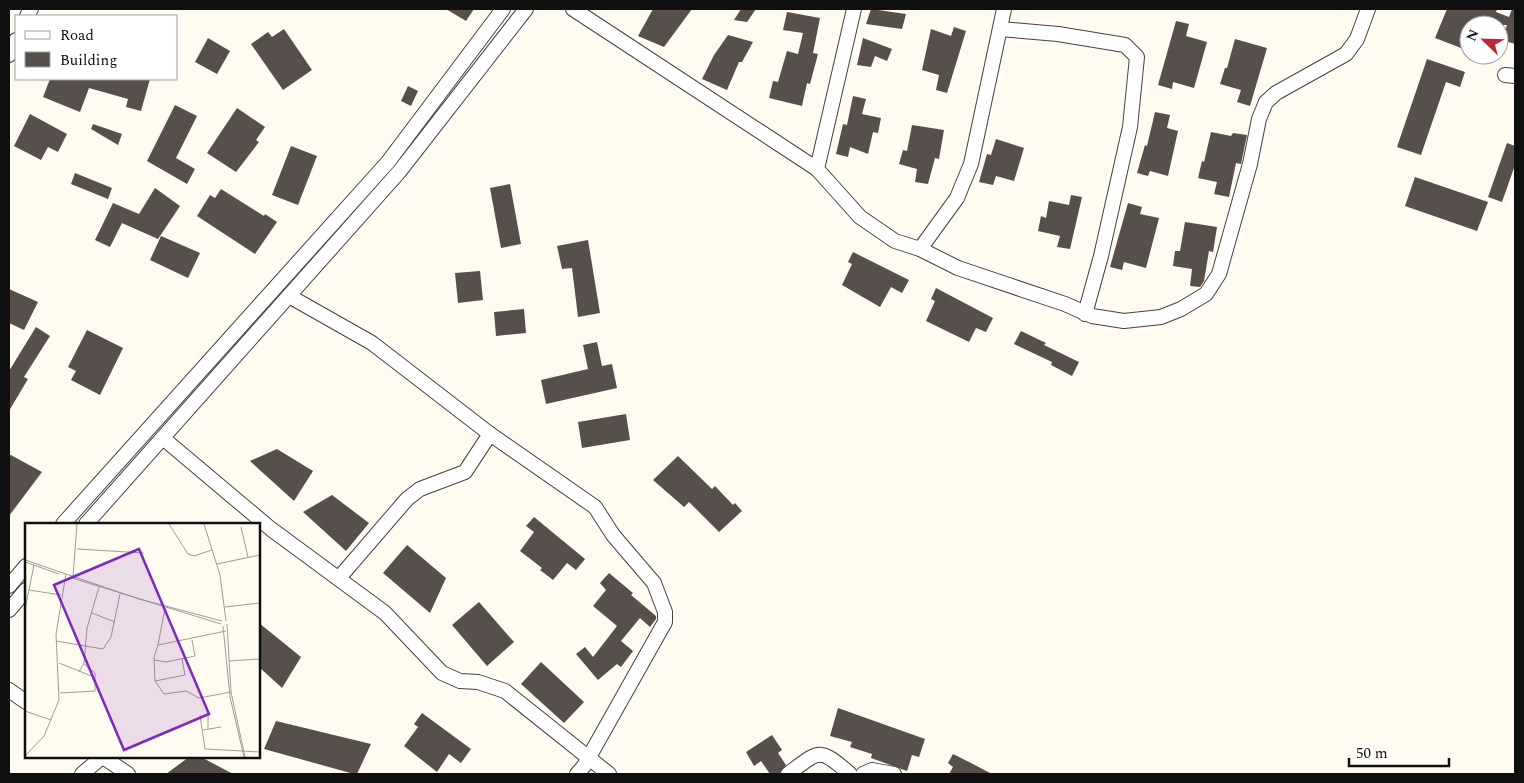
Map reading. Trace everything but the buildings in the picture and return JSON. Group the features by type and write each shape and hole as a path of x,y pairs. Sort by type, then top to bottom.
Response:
{"street":[{"path":"64,523 233,332 388,162 503,9"},
{"path":"87,523 164,439 399,172 526,9"},
{"path":"573,9 817,169 860,217 895,240 920,249 947,263 1065,304 1085,314 1124,321 1143,321 1174,312 1206,294 1219,274 1262,109 1276,93 1346,54 1357,39 1368,9"},
{"path":"817,169 854,9"},
{"path":"920,249 957,198 971,164 1004,9"},
{"path":"1000,29 1058,34 1125,45 1137,57 1130,127 1101,256 1085,314"},
{"path":"9,55 15,42"},
{"path":"388,162 399,172"},
{"path":"289,296 372,343 490,434 595,507 613,535 654,583 665,612 665,622 588,758 577,774"},
{"path":"339,578 407,499 420,489 465,472 490,434"},
{"path":"164,439 271,529 385,613 442,673 460,681 478,682 505,691 609,774"},
{"path":"9,586 25,567"},
{"path":"9,610 25,591"},
{"path":"9,690 25,701"},
{"path":"788,774 809,758 821,753 828,756 850,774"},
{"path":"82,774 101,758"},
{"path":"104,758 128,774"},
{"path":"863,774 872,770 894,774"}]}
